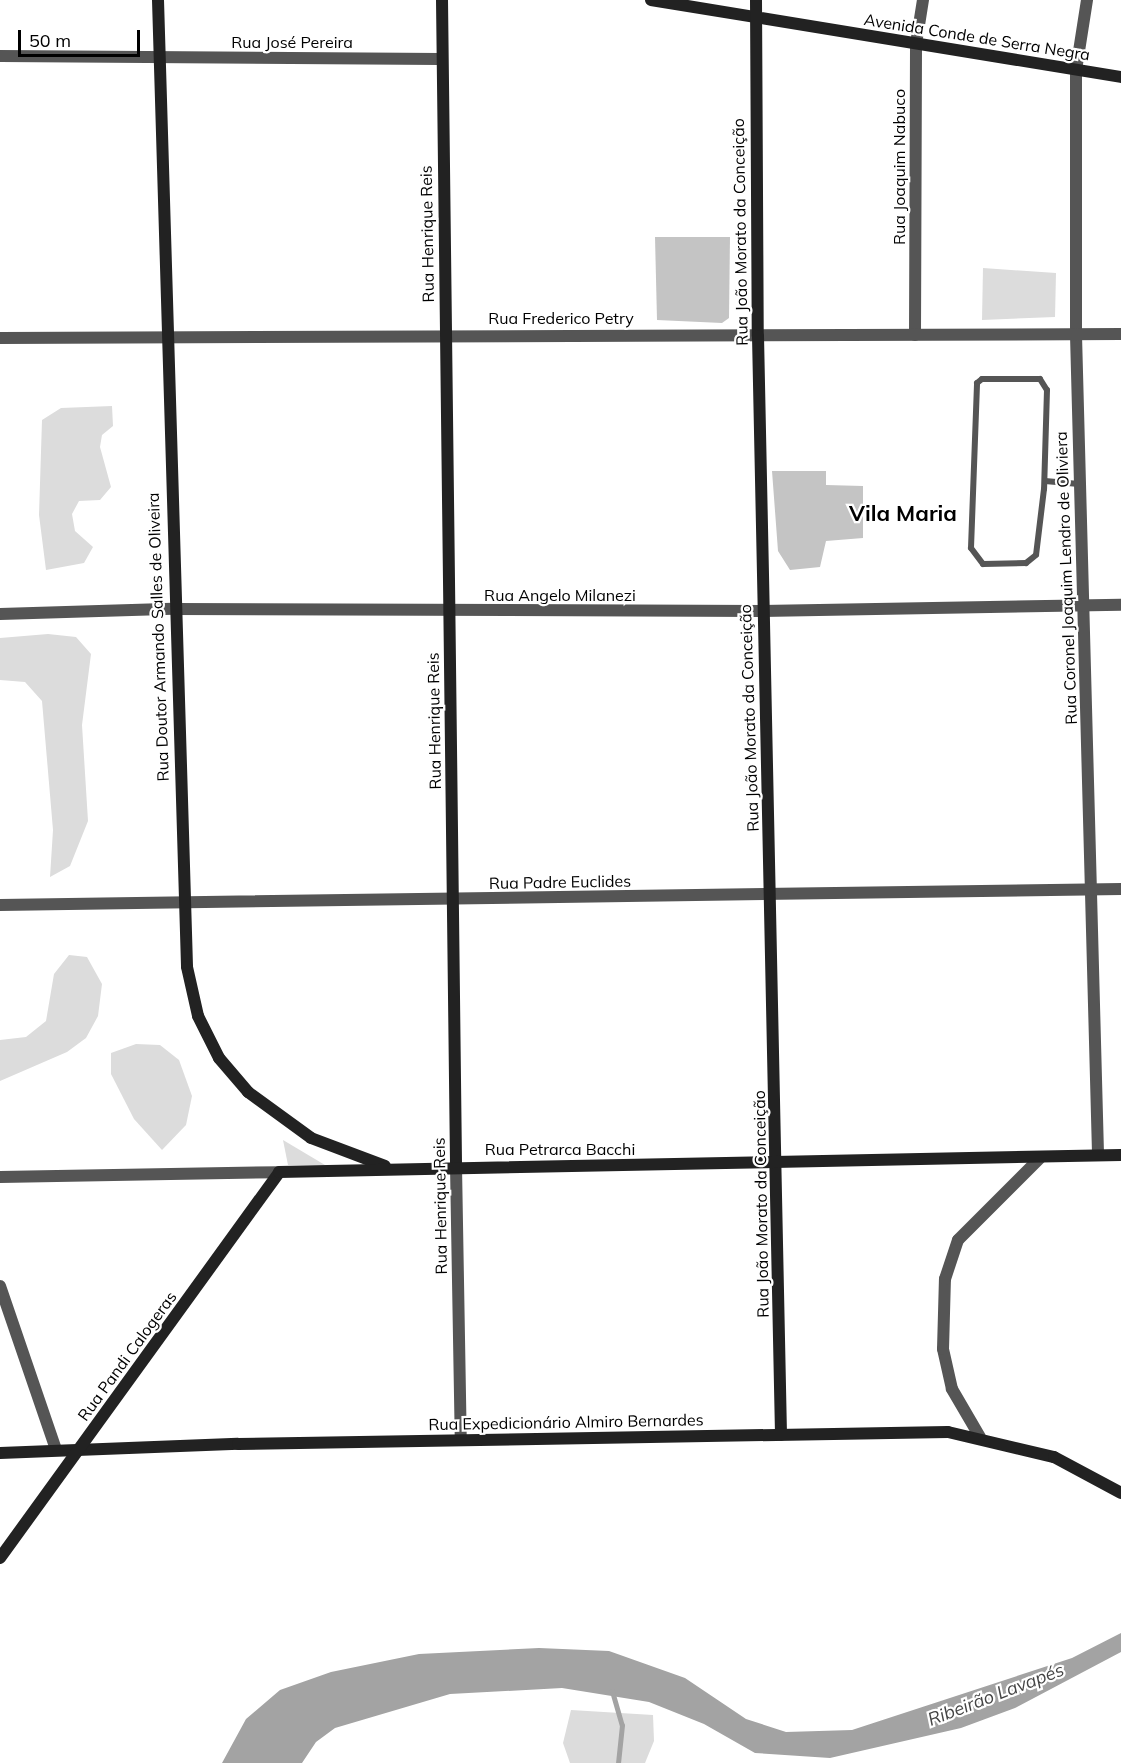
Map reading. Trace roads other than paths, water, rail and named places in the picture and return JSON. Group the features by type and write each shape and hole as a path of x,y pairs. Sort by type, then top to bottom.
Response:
{"street":[{"name":"Rua Doutor Armando Salles de Oliveira","path":"158,0 156,58 182,905 187,967 198,1016 219,1058 279,1119 311,1138 392,1168"},
{"name":"Rua Henrique Reis","path":"442,0 440,59 461,1440"},
{"name":"Avenida Conde de Serra Negra","path":"651,0 1121,76"},
{"name":"Rua João Morato da Conceição","path":"756,0 754,16 762,611 772,894 781,1435"},
{"name":"Rua Joaquim Nabuco","path":"915,335 916,44 923,0"},
{"name":"Rua Coronel Joaquim Lendro de Oliviera","path":"1087,0 1076,70 1076,335 1098,1155"},
{"name":"Rua José Pereira","path":"0,56 440,59"},
{"name":"Rua Frederico Petry","path":"0,338 444,334 758,336 1121,333"},
{"name":"Rua Angelo Milanezi","path":"0,614 173,609 448,612 762,611 1121,605"},
{"name":"Rua Padre Euclides","path":"0,905 182,905 1121,889"},
{"name":"Rua Petrarca Bacchi","path":"0,1177 279,1173 456,1166 777,1164 1121,1155"},
{"path":"980,1437 952,1389 942,1349 945,1280 958,1240 1041,1157"},
{"name":"Rua Pandi Calogeras","path":"0,1558 279,1173"},
{"path":"0,1286 56,1450"},
{"name":"Rua Expedicionário Almiro Bernardes","path":"0,1453 461,1440 948,1432 980,1437 1054,1457 1121,1493"}],"lane":[{"path":"982,379 1045,382 1045,481 1033,561 977,560 971,548 977,383 982,379"},
{"path":"1045,481 1079,484"}],"water":[{"name":"Ribeirão Lavapés","path":"1121,1633 1121,1652 1015,1708 961,1728 830,1758 755,1753 704,1724 649,1702 562,1688 450,1694 335,1728 316,1742 302,1763 222,1763 246,1719 280,1690 331,1672 419,1654 539,1648 609,1651 685,1678 746,1719 786,1732 852,1730 1072,1658"}],"waterway":[{"path":"612,1691 622,1725 618,1763"}],"district":[{"name":"Vila Maria","path":"903,514"}]}
